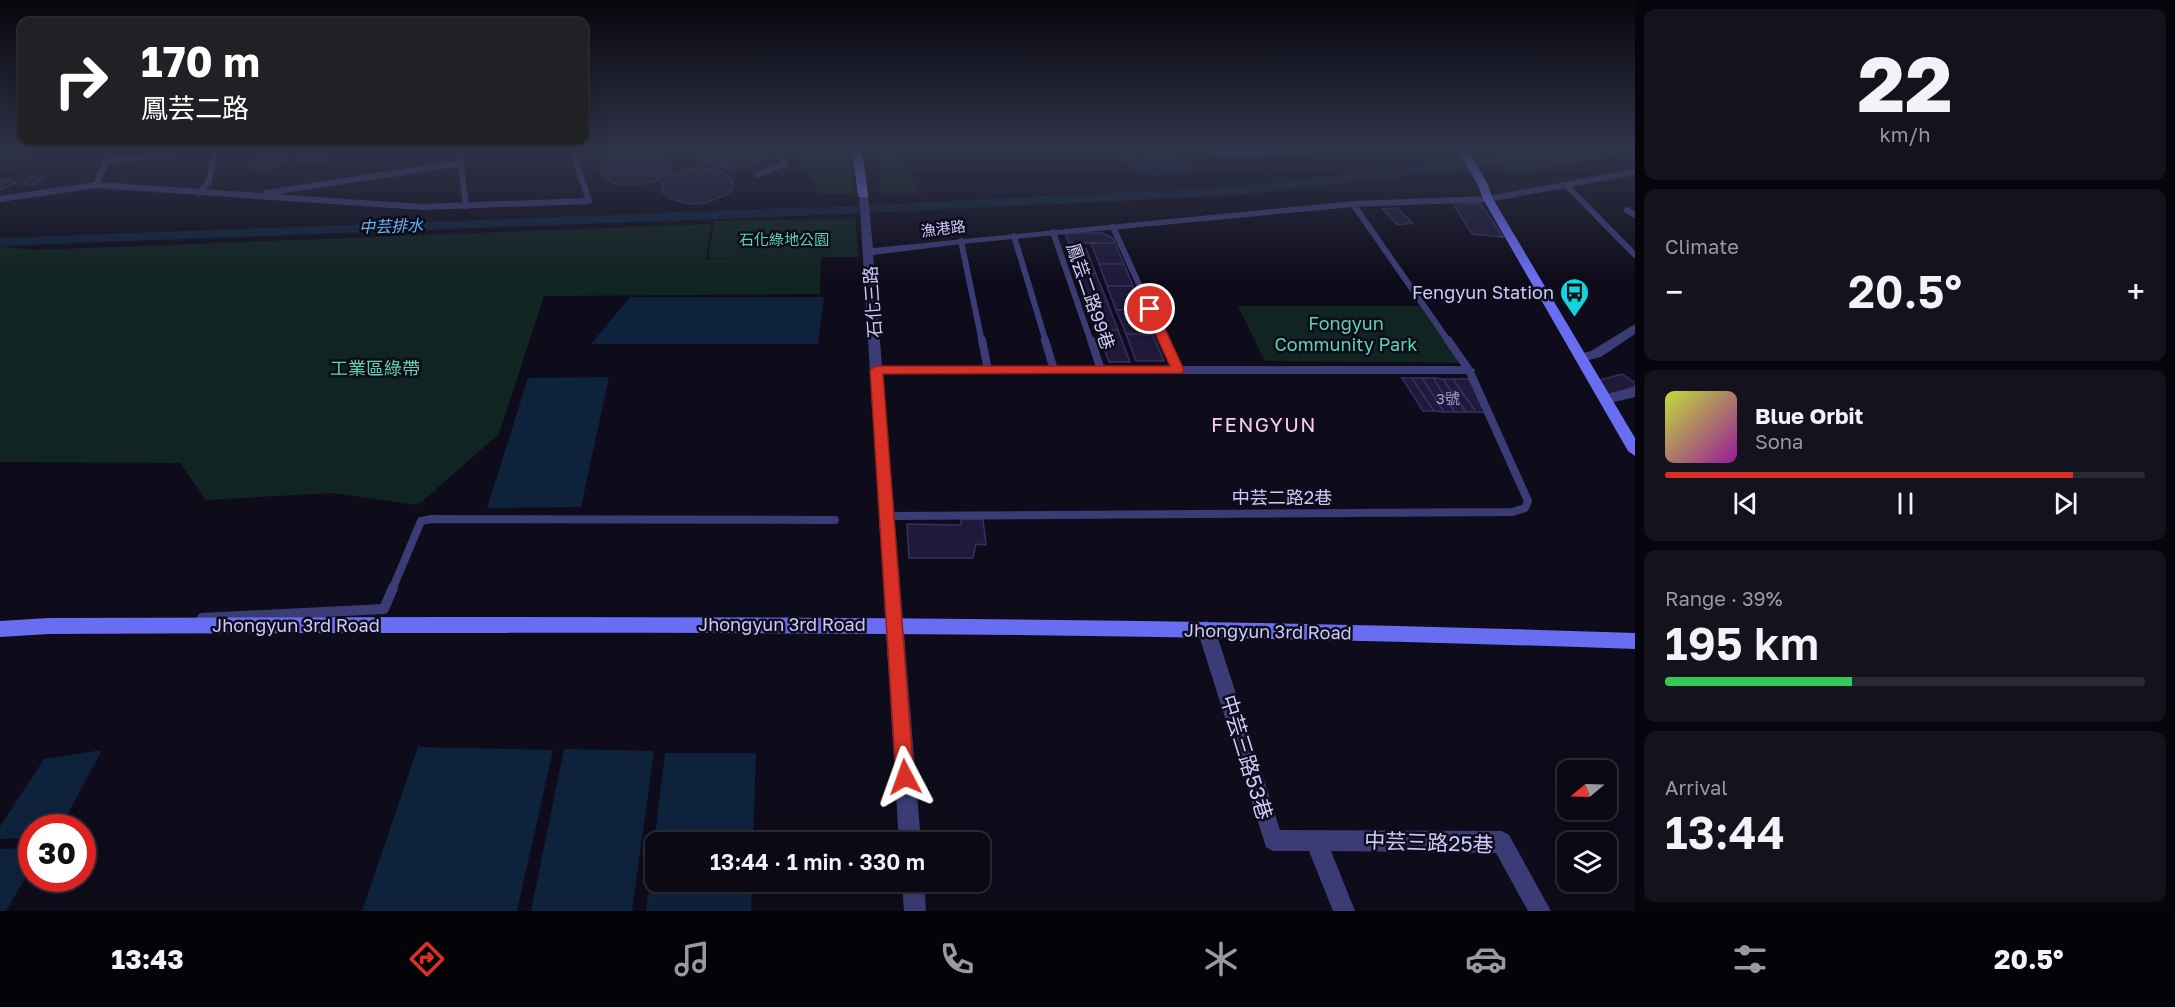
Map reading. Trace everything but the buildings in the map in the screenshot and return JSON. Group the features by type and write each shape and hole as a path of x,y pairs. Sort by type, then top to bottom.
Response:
{"street":[{"name":"石化三路","path":"863,193 909,832"},
{"path":"1486,193 1635,451"},
{"name":"漁港路","path":"868,252 1353,204 1488,199 1527,193"},
{"path":"1581,358 1596,354 1635,328"},
{"path":"876,370 1469,370"},
{"path":"1606,399 1631,395"},
{"name":"Jhongyun 3rd Road","path":"0,629 49,626 893,624 1206,629 1635,641"},
{"name":"中芸三路53巷","path":"1206,629 1273,840 1314,839"},
{"path":"1314,839 1344,911"},
{"name":"中芸三路25巷","path":"1314,839 1502,842 1540,911"},
{"path":"914,892 915,911"}],"lane":[{"path":"0,199 44,193"},
{"path":"192,193 422,207 589,201 586,193"},
{"path":"249,196 271,193"},
{"path":"464,193 466,206"},
{"path":"1573,193 1635,255"},
{"path":"1353,204 1469,370"},
{"path":"1627,210 1635,215"},
{"path":"1113,227 1178,370"},
{"name":"鳳芸二路99巷","path":"1053,232 1101,370"},
{"path":"1014,236 1054,370"},
{"path":"961,241 988,370"},
{"name":"中芸二路2巷","path":"886,516 1512,512 1525,508 1528,501 1469,370"},
{"path":"49,626 384,609 421,521 432,519 836,520"}],"green space":[{"path":"819,193 853,194 820,194"},
{"name":"工業區綠帶","path":"855,219 859,257 821,257 820,294 544,296 499,434 418,505 332,493 206,500 180,463 0,462 0,246 31,250 711,224 706,259 751,258 708,258 714,221"},
{"name":"Fongyun Community Park","path":"1238,306 1422,306 1460,363 1265,361"}],"water":[{"path":"630,297 824,297 818,344 591,344"},
{"path":"609,377 581,507 487,508 528,378"},
{"path":"418,747 553,750 517,911 362,911"},
{"path":"564,749 654,751 632,911 531,911"},
{"path":"102,750 68,814 18,814 18,838 0,839 0,827 44,759"},
{"path":"665,753 756,753 753,832 656,832"},
{"path":"18,848 18,890 6,911 0,911 0,849"},
{"path":"648,892 752,892 751,911 646,911"}],"waterway":[{"name":"中芸排水","path":"0,242 849,210 1208,193"}],"place":[{"name":"Fengyun Station","path":"1575,318"}],"district":[{"name":"FENGYUN","path":"1264,424"}],"route":[{"path":"905,777 876,370 1178,370 1150,309"}],"park label":[{"name":"石化綠地公園","path":"784,239"}]}
